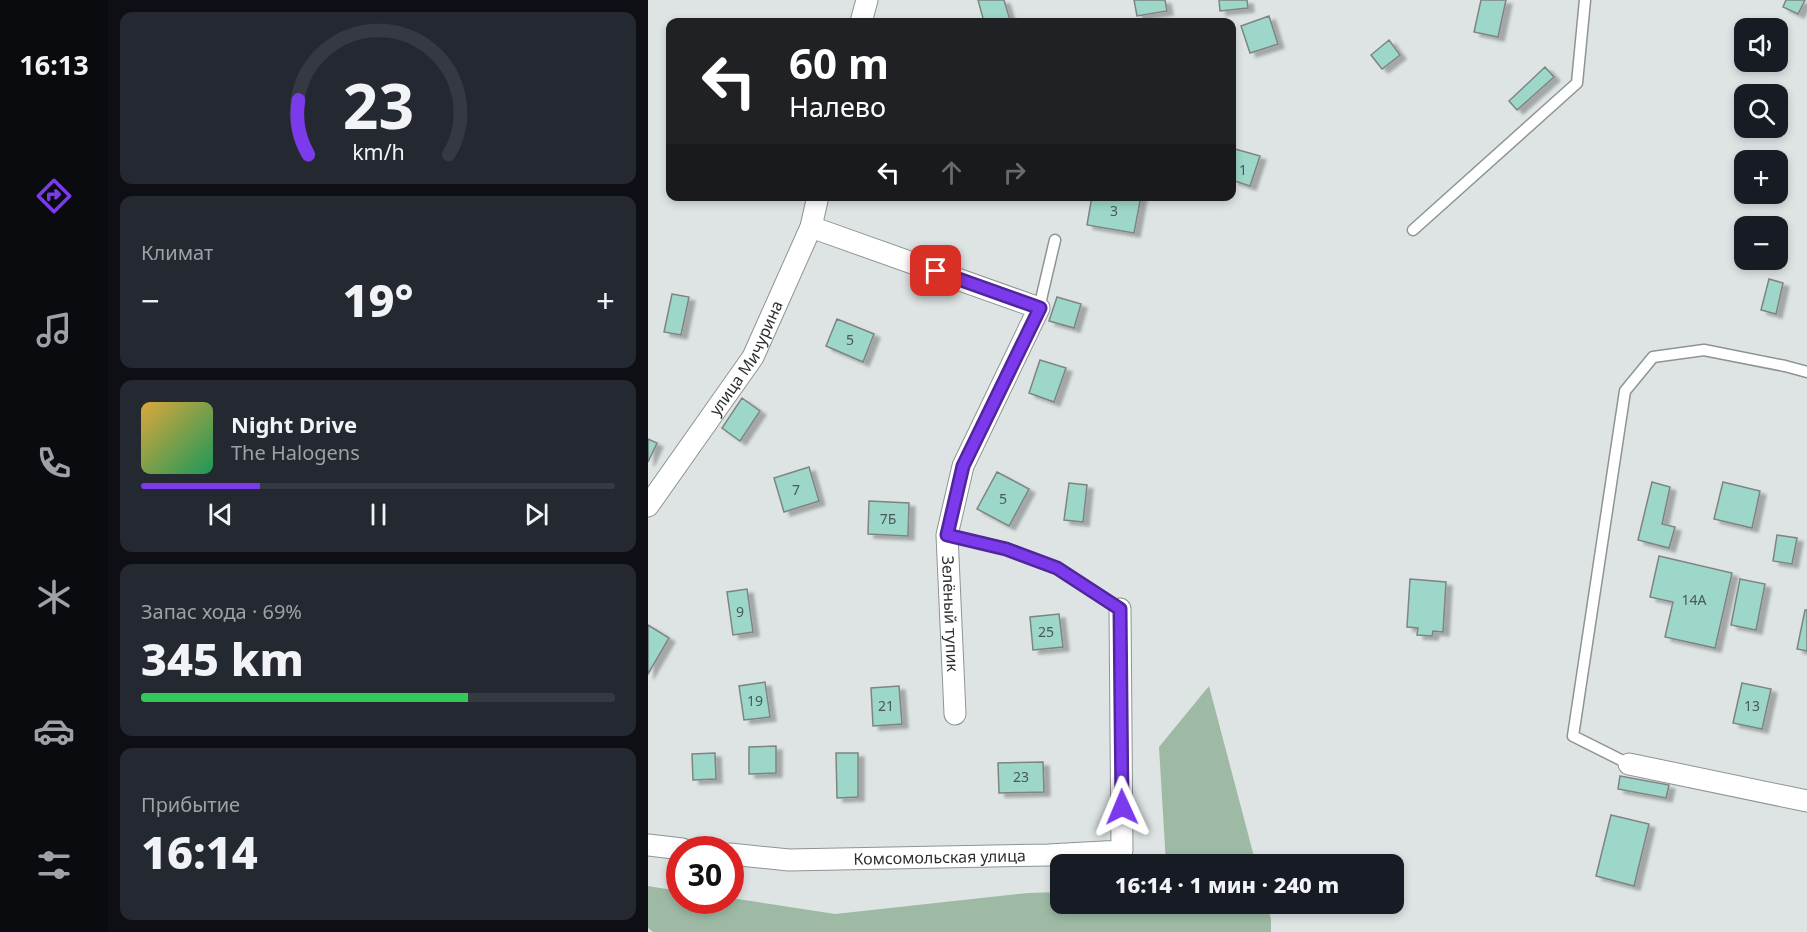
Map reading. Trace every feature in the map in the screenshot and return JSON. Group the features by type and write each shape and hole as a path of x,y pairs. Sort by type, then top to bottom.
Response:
{"street":[{"path":"862,18 867,0"},
{"name":"улица Мичурина","path":"648,506 753,357 811,227 817,201"},
{"path":"811,227 1040,308"},
{"name":"Зелёный тупик","path":"955,714 947,535 963,466 1040,308"},
{"name":"Комсомольская улица","path":"744,855 789,860 1048,855 1122,851 1120,609"},
{"path":"1629,764 1807,801"},
{"path":"648,845 666,847"}],"lane":[{"path":"1413,230 1577,83 1585,0"},
{"path":"1040,308 1054,240"},
{"path":"1629,764 1574,736 1625,391 1653,357 1704,350 1807,372"},
{"path":"947,535 1006,549 1057,568 1120,609"}],"green space":[{"path":"1209,686 1253,854 1165,854 1159,747"},
{"path":"648,886 666,889 666,914 744,914 744,900 835,914 1050,892 1050,914 1269,914 1271,919 1271,932 653,932 648,928"}],"building":[{"path":"978,0 1004,0 1009,18 983,18"},
{"path":"1134,0 1165,0 1167,11 1137,16"},
{"path":"1219,0 1247,0 1248,8 1220,11"},
{"path":"1481,0 1506,0 1498,37 1474,32"},
{"path":"1786,0 1805,0 1798,14 1783,7"},
{"path":"1269,16 1278,44 1250,53 1241,26"},
{"path":"1389,40 1400,55 1382,69 1371,55"},
{"path":"1545,67 1554,77 1517,110 1509,101"},
{"path":"1236,149 1260,156 1250,186 1236,181"},
{"path":"1091,201 1140,201 1134,233 1087,225"},
{"path":"1769,279 1783,283 1776,314 1761,310"},
{"path":"672,294 689,297 681,335 664,332"},
{"path":"1057,297 1081,304 1074,328 1049,321"},
{"path":"837,319 874,334 863,362 826,346"},
{"path":"1040,360 1066,368 1054,402 1029,393"},
{"path":"742,398 760,411 740,441 722,428"},
{"path":"648,439 657,443 648,462"},
{"path":"809,467 819,501 784,512 774,478"},
{"path":"997,472 1029,489 1009,526 977,509"},
{"path":"1652,482 1670,487 1662,524 1675,527 1669,548 1638,540"},
{"path":"1723,482 1760,491 1752,528 1714,519"},
{"path":"1069,483 1087,485 1083,522 1064,520"},
{"path":"869,501 909,503 908,536 868,534"},
{"path":"1777,535 1797,538 1792,564 1773,561"},
{"path":"1659,556 1732,573 1715,648 1665,637 1673,602 1650,597"},
{"path":"1410,579 1446,582 1443,632 1433,631 1432,636 1417,635 1418,628 1407,627"},
{"path":"1740,579 1765,584 1756,630 1731,625"},
{"path":"747,589 753,632 733,635 727,592"},
{"path":"1805,610 1807,610 1807,651 1797,649"},
{"path":"1059,614 1063,647 1033,650 1030,617"},
{"path":"648,625 669,638 648,674"},
{"path":"765,682 770,717 744,720 739,686"},
{"path":"1742,683 1771,689 1762,729 1733,723"},
{"path":"899,686 902,724 873,726 871,688"},
{"path":"776,746 776,773 749,774 749,747"},
{"path":"715,753 716,779 693,780 692,754"},
{"path":"836,753 858,753 858,797 837,798"},
{"path":"1043,762 1044,792 999,793 998,763"},
{"path":"1620,776 1669,785 1666,798 1618,789"},
{"path":"1611,815 1649,824 1634,886 1596,876"}],"route":[{"path":"936,271 1040,308 963,466 947,535 1006,549 1057,568 1120,609 1122,807"}]}
